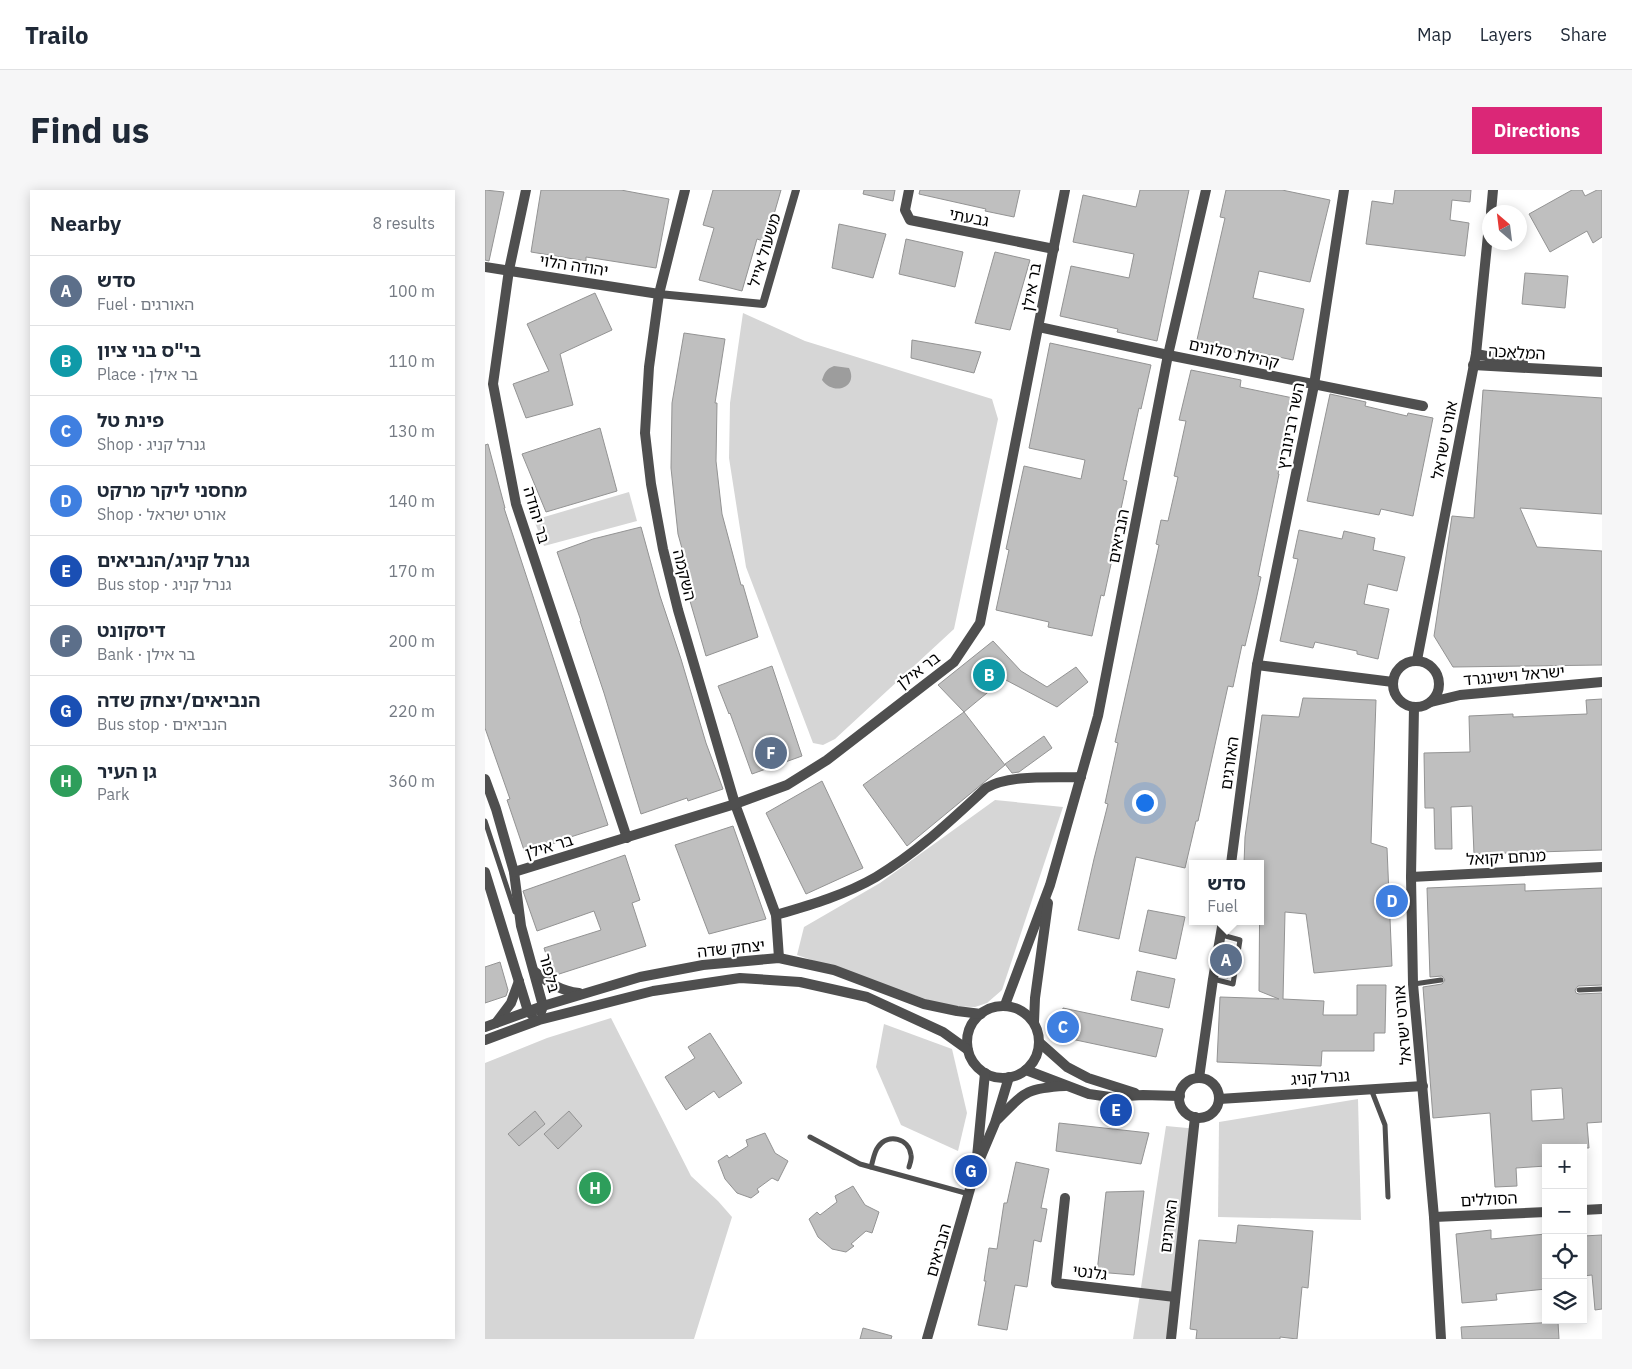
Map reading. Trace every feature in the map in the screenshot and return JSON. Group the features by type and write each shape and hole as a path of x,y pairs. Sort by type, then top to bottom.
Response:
{"street":[{"name":"בר יהודה","path":"526,190 509,270 493,384 516,504 627,838"},
{"name":"השקמה","path":"685,190 659,294 649,367 645,433 651,484 663,549 678,610 735,804 776,915 779,958"},
{"name":"משעול אייל","path":"659,294 763,304 797,190"},
{"name":"גבעתי","path":"909,190 905,210 910,220 1054,249"},
{"name":"בר אילן","path":"514,872 735,804 787,785 827,760 954,662 980,623 1065,190"},
{"name":"הנביאים","path":"1005,1006 1050,885 1098,716 1168,355 1206,190"},
{"name":"השר רבינוביץ","path":"1257,665 1314,385 1344,190"},
{"path":"1492,205 1493,190"},
{"name":"אורט ישראל","path":"1417,660 1476,354 1486,250"},
{"name":"יהודה הלוי","path":"485,267 659,294"},
{"name":"קהילת סלונים","path":"1039,327 1423,406"},
{"name":"המלאכה","path":"1476,354 1558,370"},
{"name":"המלאכה","path":"1473,365 1602,372"},
{"path":"1417,660 1430,665 1439,677 1439,691 1431,702 1420,707 1401,702 1393,689 1393,682 1398,669 1410,661 1417,660"},
{"path":"1257,665 1393,682"},
{"name":"האורגים","path":"1232,860 1257,665"},
{"name":"ישראל וישינגרד","path":"1431,702 1460,694 1602,682"},
{"name":"אורט ישראל","path":"1415,707 1411,877 1413,984 1423,1086 1441,1339"},
{"path":"776,915 824,901 875,877 931,839 986,788 995,782 1019,779 1081,777"},
{"name":"בלפור","path":"485,779 514,872 521,926 543,1006 539,1020 528,1011 485,872"},
{"name":"מנחם יקואל","path":"1411,877 1602,867"},
{"name":"הנביאים","path":"1034,1022 1035,998 1050,885"},
{"path":"1199,1078 1222,925"},
{"name":"יצחק שדה","path":"485,1027 583,993 640,977 703,965 779,958 834,970 924,1004 981,1014"},
{"path":"535,972 556,988 569,992 583,993"},
{"name":"יצחק שדה","path":"485,1040 539,1020 653,991 740,978 800,982 867,997 943,1032 968,1050"},
{"path":"496,1023 511,1003 519,980"},
{"path":"996,1006 1005,1006 1016,1008 1026,1013 1034,1022 1039,1032 1040,1043 1038,1053 1033,1062 1025,1070 1009,1077 997,1077 985,1073 978,1067 968,1050 967,1041 969,1031 981,1014 996,1006"},
{"path":"1040,1043 1067,1067 1088,1078 1143,1095"},
{"path":"1025,1070 1089,1094 1110,1097 1143,1095 1180,1096"},
{"name":"הנביאים","path":"976,1168 985,1073"},
{"name":"הנביאים","path":"927,1339 976,1168 995,1123 1009,1077"},
{"path":"1199,1078 1214,1084 1217,1088 1219,1099 1212,1113 1207,1116 1195,1117 1185,1112 1180,1102 1180,1096 1186,1084 1199,1078"},
{"path":"995,1123 1023,1095 1044,1087 1065,1086"},
{"name":"גנרל קניג","path":"1219,1099 1423,1086"},
{"name":"האורגים","path":"1171,1339 1195,1117"},
{"name":"גלנטי","path":"1065,1198 1057,1283 1175,1298"},
{"path":"1587,1210 1602,1209"},
{"name":"הסוללים","path":"1433,1217 1542,1212"}],"lane":[{"path":"485,821 505,885 521,926"},
{"path":"1213,979 1233,984 1240,940 1221,935"},
{"path":"1413,984 1441,980"},
{"path":"1579,990 1602,989"},
{"path":"1371,1089 1385,1125 1388,1197"},
{"path":"810,1136 860,1164 969,1194"},
{"path":"871,1167 877,1148 883,1142 892,1138 903,1140 908,1146 911,1156 909,1167"}],"shaded area":[{"path":"743,313 805,341 992,399 998,419 954,629 835,739 823,745 813,743 746,567 729,458 730,403"},
{"path":"834,366 849,368 851,381 843,388 832,388 822,380 826,371"},
{"path":"629,492 637,521 544,546 534,520"},
{"path":"995,800 1063,807 1002,990 987,1003 975,1007 946,1006 797,955 804,927 880,883"},
{"path":"611,1018 691,1176 732,1217 694,1339 485,1339 485,1063 547,1038"},
{"path":"884,1024 952,1049 967,1113 958,1151 901,1125 876,1067"},
{"path":"1358,1099 1361,1220 1218,1217 1219,1122"},
{"path":"1166,1126 1198,1129 1168,1339 1133,1339"}],"building":[{"path":"485,190 504,192 489,261 485,260"},
{"path":"541,190 621,190 669,199 656,268 586,257 586,261 531,252"},
{"path":"713,190 781,190 766,242 757,239 742,291 699,280 714,228 703,225"},
{"path":"864,190 895,190 893,201 863,194"},
{"path":"920,190 1020,190 1014,217 919,194"},
{"path":"1140,190 1189,190 1157,341 1117,332 1118,329 1060,316 1071,266 1129,278 1134,254 1073,242 1083,195 1136,207"},
{"path":"1226,190 1282,190 1330,200 1310,282 1259,271 1253,298 1304,309 1293,360 1241,349 1239,353 1196,344 1225,218 1220,217"},
{"path":"1395,190 1471,190 1470,202 1452,200 1450,220 1469,223 1465,256 1366,244 1372,201 1393,204"},
{"path":"1572,190 1582,190 1585,196 1597,190 1602,190 1602,237 1593,243 1587,231 1550,252 1529,214"},
{"path":"839,224 886,234 873,278 832,268"},
{"path":"906,239 963,252 955,287 899,274"},
{"path":"995,252 1030,260 1010,330 975,323"},
{"path":"1525,273 1568,276 1565,308 1522,304"},
{"path":"595,293 612,330 560,354 573,405 526,418 513,384 549,371 527,324"},
{"path":"684,333 725,339 715,403 717,403 716,461 722,514 741,585 743,585 758,637 706,656 690,601 696,599 678,534 671,468 672,403"},
{"path":"912,340 981,352 974,373 911,358"},
{"path":"1050,343 1151,365 1123,480 1127,481 1113,546 1115,546 1104,596 1101,595 1092,636 1048,627 1049,622 996,610 1009,550 1006,549 1024,466 1081,479 1085,460 1029,448"},
{"path":"1191,370 1241,380 1240,387 1293,398 1282,446 1284,446 1279,474 1258,576 1261,577 1256,600 1245,646 1242,645 1233,687 1228,686 1198,821 1196,821 1185,868 1136,857 1119,939 1078,930 1108,804 1105,803 1118,743 1115,742 1159,545 1156,544 1161,520 1168,521 1178,477 1174,476 1186,421 1179,420"},
{"path":"1483,390 1602,398 1602,514 1520,508 1537,547 1602,551 1602,665 1453,667 1434,636 1452,516 1474,518"},
{"path":"1330,394 1366,402 1365,406 1407,416 1408,413 1433,418 1413,516 1381,509 1379,515 1307,501"},
{"path":"600,428 617,491 546,512 522,454"},
{"path":"488,444 504,508 608,825 525,853 507,800 510,799 485,728 485,445"},
{"path":"641,527 660,596 706,743 723,789 688,801 687,798 641,814 581,621 557,552 593,539"},
{"path":"1299,530 1342,539 1344,531 1375,538 1373,550 1405,557 1397,591 1368,584 1364,604 1389,609 1378,659 1357,654 1357,651 1315,642 1313,648 1280,641 1298,559 1293,558"},
{"path":"993,641 1021,671 1047,687 1076,667 1088,682 1057,707 1004,679 964,712 938,685"},
{"path":"772,666 802,756 752,774 718,686"},
{"path":"1303,698 1376,700 1371,843 1387,848 1392,966 1314,973 1306,914 1285,912 1283,999 1324,1001 1323,1015 1357,1015 1357,985 1386,985 1385,1033 1374,1033 1374,1051 1322,1051 1321,1066 1217,1062 1220,997 1279,999 1259,991 1260,925 1264,925 1264,860 1244,860 1245,837 1262,715 1299,717"},
{"path":"1602,699 1602,850 1474,854 1472,806 1451,807 1452,849 1435,849 1434,808 1425,808 1424,753 1470,752 1469,716 1513,714 1513,717 1587,714 1586,700"},
{"path":"964,712 1005,765 907,846 863,785"},
{"path":"1044,736 1052,748 1019,772 1012,773 1005,764"},
{"path":"822,781 863,868 806,894 766,813"},
{"path":"733,826 766,919 709,934 675,845"},
{"path":"625,855 640,900 632,903 646,946 553,976 544,948 601,930 594,911 537,931 523,891"},
{"path":"1525,884 1525,891 1602,888 1602,985 1578,986 1575,990 1579,994 1602,993 1602,1122 1587,1123 1589,1148 1587,1148 1587,1144 1542,1144 1542,1166 1516,1168 1517,1186 1495,1187 1490,1113 1433,1118 1423,987 1442,984 1445,980 1442,976 1430,977 1427,888","holes":["1562,1088 1564,1119 1532,1121 1531,1090"]},
{"path":"1148,910 1185,917 1176,959 1139,951"},
{"path":"1226,943 1235,945 1228,978 1220,976"},
{"path":"500,962 508,990 506,996 485,1003 485,967"},
{"path":"1137,971 1175,979 1169,1008 1131,1000"},
{"path":"1063,1008 1163,1029 1156,1057 1057,1036"},
{"path":"710,1033 742,1083 719,1098 714,1091 686,1110 665,1077 695,1058 688,1047"},
{"path":"535,1111 545,1124 519,1146 508,1134"},
{"path":"569,1111 582,1126 558,1149 544,1134"},
{"path":"1059,1123 1149,1133 1141,1164 1056,1151"},
{"path":"765,1133 775,1153 788,1161 778,1181 772,1178 757,1189 759,1192 751,1198 737,1193 725,1179 718,1161 727,1155 729,1158 748,1146 746,1140"},
{"path":"1016,1162 1049,1169 1041,1208 1047,1209 1041,1242 1034,1240 1027,1287 1015,1285 1007,1330 978,1325 986,1281 984,1281 989,1248 997,1249 1004,1203 1007,1203"},
{"path":"853,1186 865,1205 879,1212 872,1233 866,1231 851,1244 854,1246 846,1252 832,1249 818,1237 809,1219 817,1212 820,1215 837,1202 835,1196"},
{"path":"1144,1191 1134,1275 1097,1272 1106,1192"},
{"path":"1238,1225 1313,1231 1308,1288 1302,1287 1297,1339 1280,1337 1280,1339 1196,1339 1197,1330 1190,1329 1199,1240 1236,1243"},
{"path":"1491,1230 1491,1239 1542,1234 1542,1289 1496,1294 1497,1300 1462,1303 1456,1234"},
{"path":"1602,1235 1602,1309 1595,1310 1592,1275 1587,1276 1587,1236"},
{"path":"1542,1323 1558,1324 1559,1339 1462,1339 1461,1327"},
{"path":"863,1328 892,1336 891,1339 860,1339"}],"place":[{"name":"בי\"ס בני ציון","path":"989,675"},
{"name":"דיסקונט","path":"771,753"},
{"name":"מחסני ליקר מרקט","path":"1392,901"},
{"name":"סדש","path":"1226,960"},
{"name":"פינת טל","path":"1063,1027"},
{"name":"גנרל קניג/הנביאים","path":"1116,1110"},
{"name":"הנביאים/יצחק שדה","path":"971,1171"},
{"name":"גן העיר","path":"595,1188"}]}
